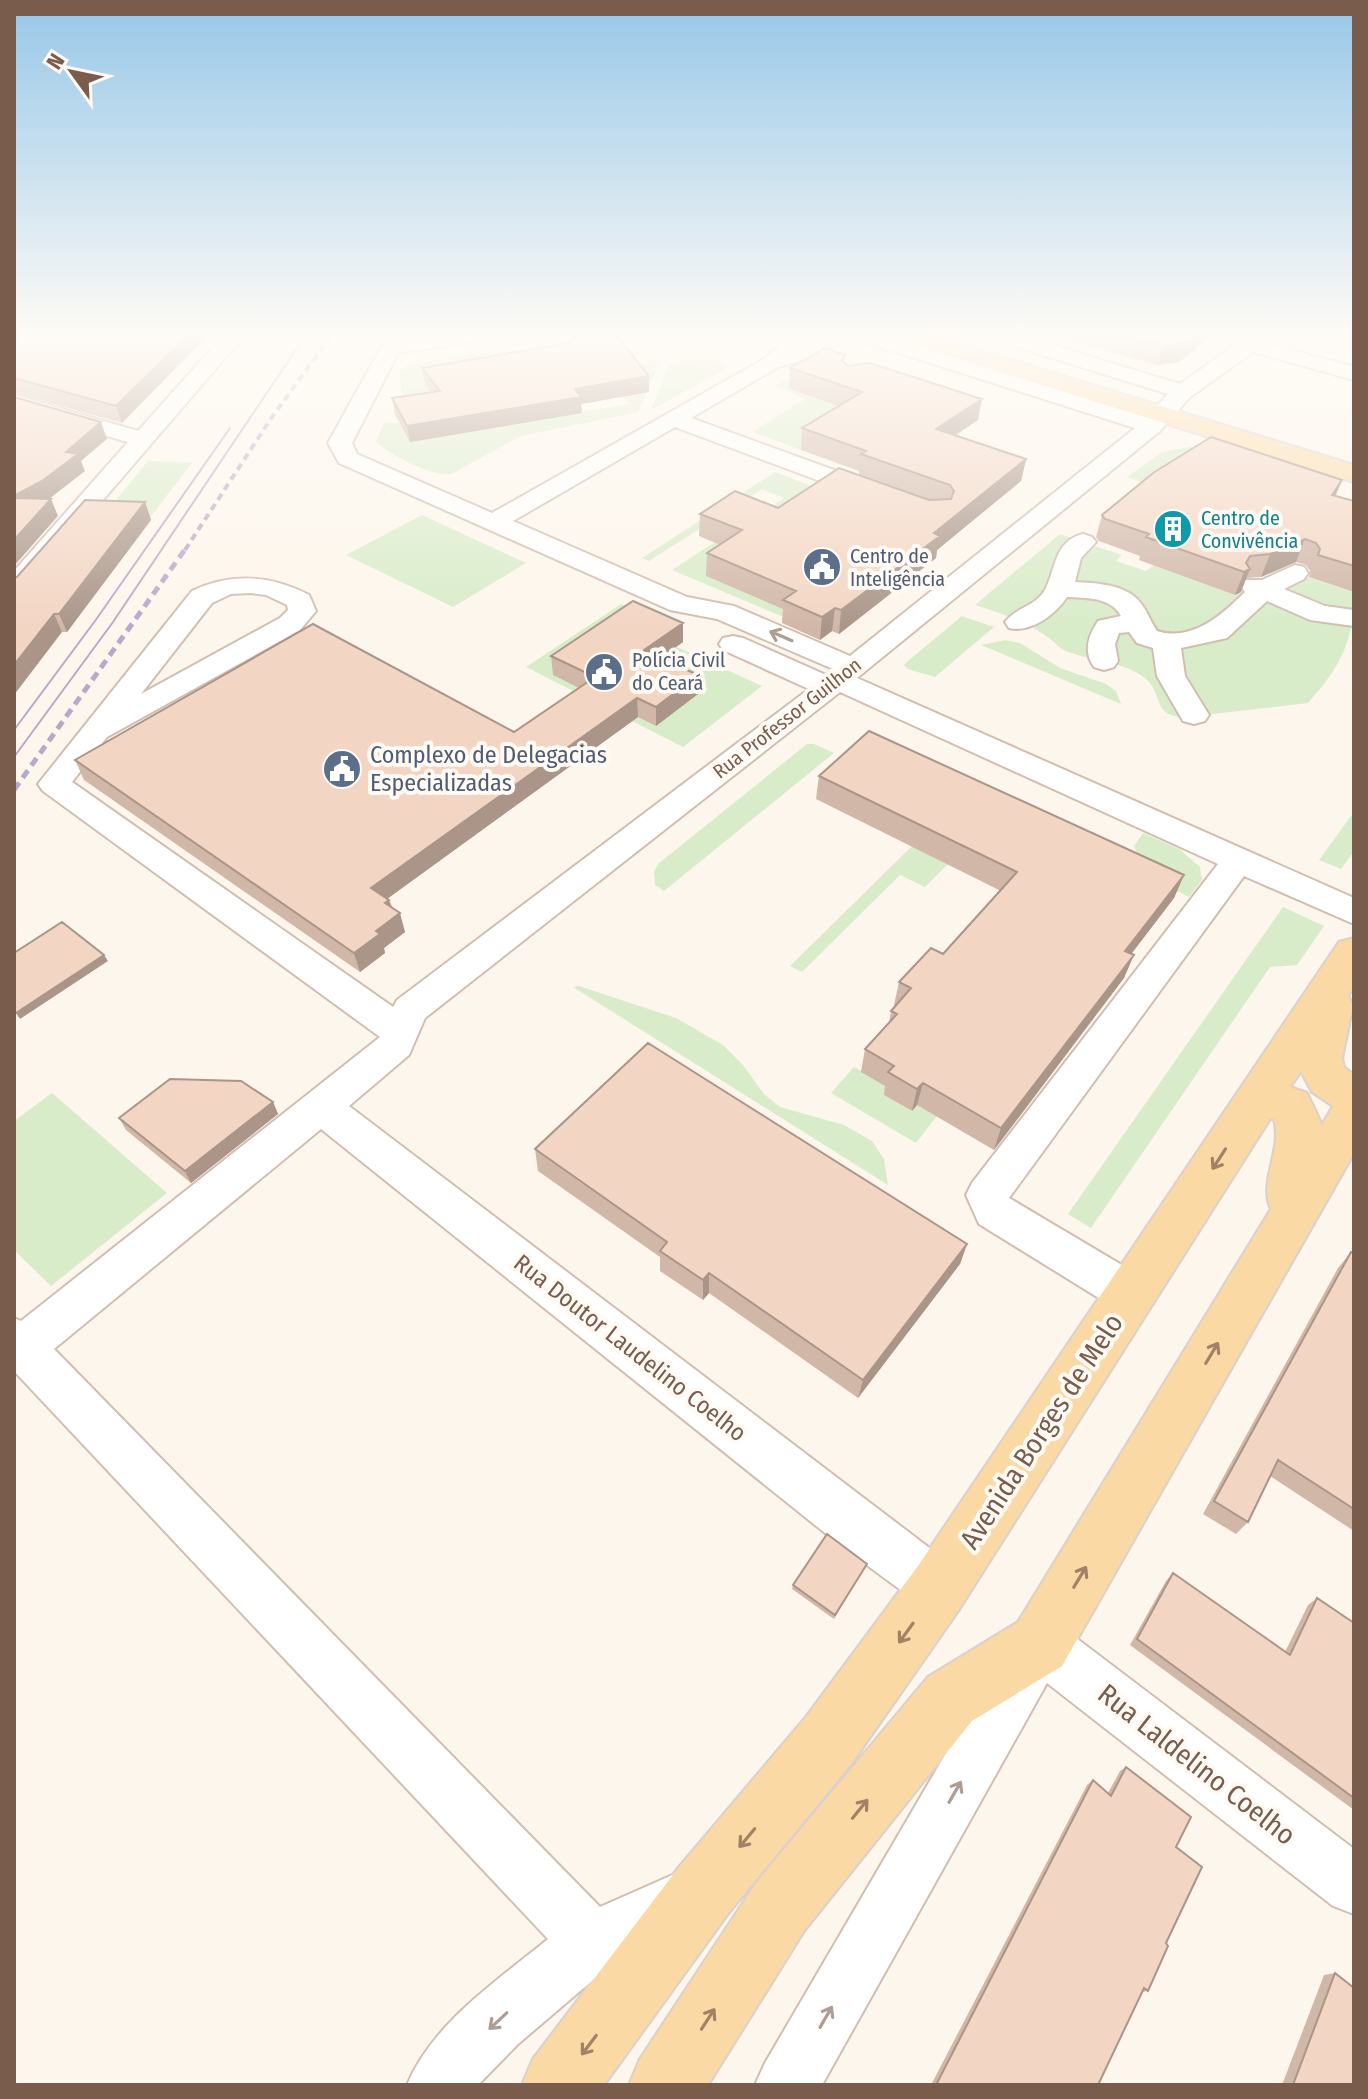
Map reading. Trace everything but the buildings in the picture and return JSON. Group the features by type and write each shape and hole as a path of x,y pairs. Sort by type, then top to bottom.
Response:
{"main road":[{"path":"1241,434 1354,474"},
{"path":"1273,434 1354,454"},
{"path":"1349,961 1318,1050 1325,1076 1337,1088 1354,1096"},
{"name":"Avenida Borges de Melo","path":"559,2085 703,1891 829,1740 939,1587 1349,961"},
{"path":"1257,1102 1273,1098 1282,1101 1301,1125 1302,1143 1278,1242"},
{"path":"666,2085 780,1907 950,1699 1040,1644 1354,1112"}],"street":[{"path":"124,434 141,439"},
{"path":"14,587 146,434"},
{"path":"345,434 340,443 347,458 680,604 733,644 840,678 1354,912"},
{"path":"492,523 647,434"},
{"path":"714,434 894,500"},
{"name":"Rua Professor Guilhon","path":"18,1344 322,1107 396,1045 410,1010 840,678 1136,434"},
{"path":"1019,622 1049,604 1058,589 1066,558 1083,542"},
{"path":"1058,589 1087,590 1117,598 1128,605 1147,637 1166,643 1217,632 1231,622 1258,588 1295,573"},
{"path":"97,730 290,624 302,611 299,601 267,586 240,584 217,588 202,597 54,784 401,1032"},
{"path":"1258,588 1320,614 1354,618"},
{"path":"1104,661 1101,644 1108,627 1136,622"},
{"path":"1166,643 1171,676 1194,715"},
{"path":"1131,1294 994,1211 987,1195 1238,861"},
{"name":"Rua Doutor Laudelino Coelho","path":"322,1107 863,1531 939,1587"},
{"path":"18,1344 592,1942"},
{"path":"787,2085 1040,1644"},
{"name":"Rua Laldelino Coelho","path":"1040,1644 1354,1885"},
{"name":"Avenida Borges de Melo","path":"439,2085 452,2067 496,2022 592,1942 703,1891"}],"green space":[{"path":"379,434 406,434 411,442 457,434 531,434 521,436 451,474 433,472 412,464 376,442"},
{"path":"758,434 826,434 801,450"},
{"path":"1204,447 1144,483 1127,477 1162,452"},
{"path":"148,461 192,463 148,520 102,517"},
{"path":"775,472 879,512 750,520 784,498 762,489 649,561 642,558"},
{"path":"422,515 526,563 453,607 346,555"},
{"path":"1060,534 1122,555 1116,561 1146,571 1154,565 1235,595 1287,570 1354,592 1351,625 1343,653 1329,678 1308,703 1187,717 1168,714 1151,685 1137,673 1066,651 1032,627 975,605"},
{"path":"715,542 742,553 832,631 826,635 672,570"},
{"path":"621,604 657,620 634,620 645,669 677,647 762,686 683,747 526,667"},
{"path":"962,616 994,627 935,677 907,669 904,665 908,661"},
{"path":"1005,640 1020,643 1060,668 1106,684 1116,691 1121,704 981,645"},
{"path":"807,744 834,753 664,891 655,885 654,872 658,864"},
{"path":"1354,812 1354,851 1341,869 1319,860"},
{"path":"1143,833 1179,849 1200,867 1202,880 1189,897 1164,883 1143,864 1134,846"},
{"path":"912,846 948,864 925,887 900,875 802,972 790,966"},
{"path":"1283,907 1324,926 1297,965 1270,967 1091,1228 1068,1214"},
{"path":"579,986 676,1018 723,1045 743,1065 764,1094 780,1107 844,1125 872,1141 884,1159 888,1185 573,987"},
{"path":"854,1067 889,1088 884,1095 911,1111 917,1105 937,1116 916,1143 831,1093"},
{"path":"52,1093 167,1193 51,1286 14,1250 14,1121"}],"tram line":[{"path":"14,730 95,621 226,434"},
{"path":"14,757 113,622 239,434"}],"railway":[{"path":"185,550 261,434"},
{"path":"14,790 186,548"}],"place":[{"name":"Centro de Convivência","path":"1173,529"},
{"name":"Centro de Inteligência","path":"822,567"},
{"name":"Polícia Civil do Ceará","path":"604,672"},
{"name":"Complexo de Delegacias Especializadas","path":"342,769"}]}
